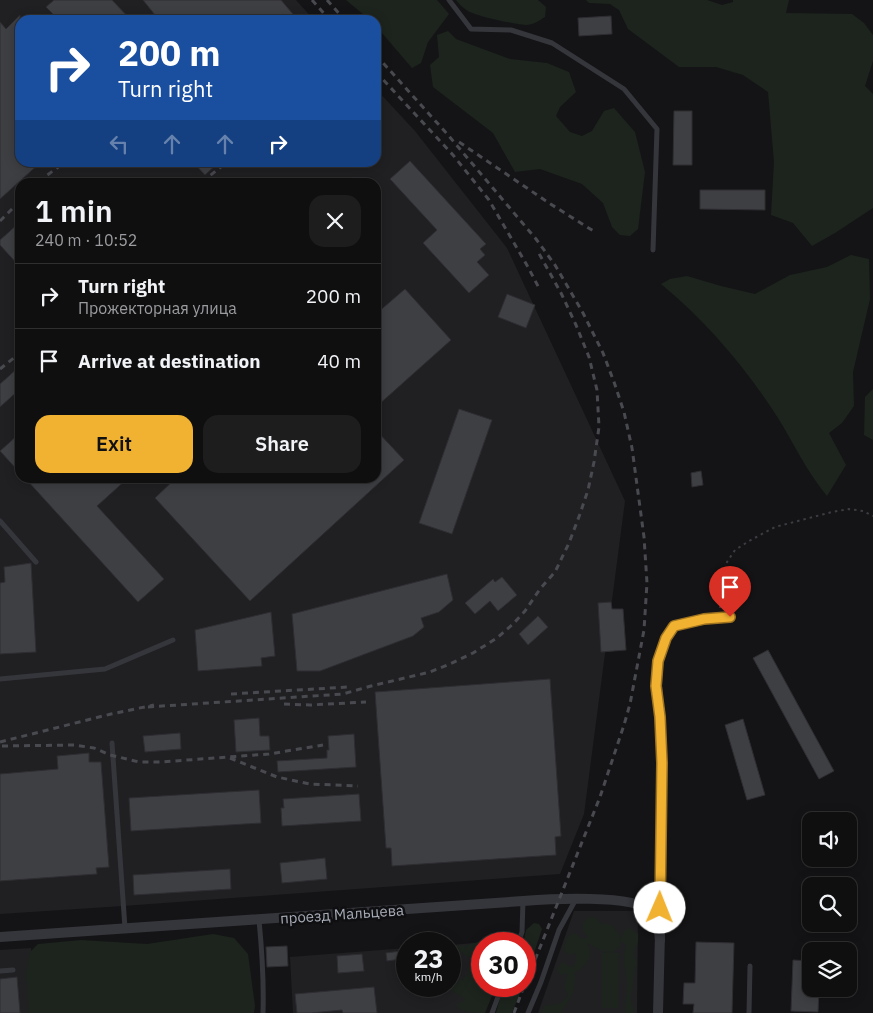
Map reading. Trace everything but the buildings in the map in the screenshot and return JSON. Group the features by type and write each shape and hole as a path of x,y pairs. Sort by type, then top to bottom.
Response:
{"street":[{"path":"658,1013 662,763 660,717 656,686 658,661 666,638 674,626 688,622 730,617"},
{"name":"проезд Мальцева","path":"0,937 523,900 576,898 638,904 646,907 656,918 660,940"}],"lane":[{"path":"449,0 471,28 511,30 552,43 624,89 657,129 653,250"},
{"path":"0,522 36,562"},
{"path":"0,680 105,669 172,640"},
{"path":"112,743 125,929"},
{"path":"528,1013 559,930 576,898"},
{"path":"522,932 523,900"},
{"path":"259,920 263,962 263,1013"},
{"path":"749,1013 750,966"},
{"path":"0,972 13,970"},
{"path":"492,1013 498,997"}],"path":[{"path":"718,618 727,562 735,550 775,526 849,509 863,511 873,516"}],"shaded area":[{"path":"0,0 296,0 310,15 15,15 15,167 381,167 381,94 415,131 507,248 625,501 584,814 560,874 0,914"},
{"path":"346,0 437,0 449,14 428,42 421,63 412,68 381,32 381,15 364,15"},
{"path":"456,0 538,0 546,7 545,17 527,25 506,22 472,13"},
{"path":"586,0 707,0 722,5 733,2 733,0 789,0 786,13 852,14 864,23 873,35 873,61 865,86 873,94 873,208 812,246 793,223 771,215 774,162 768,92 743,75 716,67 679,67 628,29 619,10 610,4 589,3"},
{"path":"448,31 456,39 510,59 547,63 569,72 576,92 560,107 556,116 570,132 582,136 592,131 604,111 614,108 635,132 645,172 638,229 630,236 620,235 612,227 603,203 582,184 540,169 515,172 493,133 433,87 430,65 439,57 437,35"},
{"path":"851,255 869,259 870,299 853,372 854,406 842,423 829,433 846,465 827,496 807,468 778,418 753,381 710,330 661,284 670,279 687,276 755,294 790,275 827,267"},
{"path":"873,389 873,440 864,435 865,397"},
{"path":"574,911 638,911 637,1013 538,1013"},
{"path":"589,917 596,918 600,923 612,925 619,934 620,940 624,931 630,928 638,934 638,942 633,954 637,961 631,996 635,1013 625,1013 627,987 624,957 626,945 620,941 620,946 613,952 602,951 587,943 590,951 588,961 575,973 574,990 561,1013 541,1013 544,1006 558,1004 566,999 568,994 564,989 568,974 560,975 557,968 563,962 573,967 576,961 576,953 569,955 564,950 566,938 573,933 581,939 588,937 583,931 582,924"},
{"path":"534,923 539,924 542,929 536,947 536,932 526,932"},
{"path":"213,934 234,938 248,954 255,1006 254,1013 29,1013 26,973 30,952 38,944 81,940 147,944"},
{"path":"471,943 471,997 483,997 484,1013 293,1013 290,957 396,949 396,997 461,997 461,944"},
{"path":"471,944 471,958 461,952 461,946"},
{"path":"31,948 36,1013 0,1013 0,950"},
{"path":"602,952 619,953 618,1008 602,1008"},
{"path":"471,958 471,997 492,997 485,1013 464,1011 456,1005 466,1000 461,997 461,980 467,975"},
{"path":"500,997 519,997 512,1013 496,1013"}],"railway":[{"path":"312,0 326,15"},
{"path":"327,0 340,15"},
{"path":"381,61 448,135 536,239 555,265 583,313 603,353 624,412 632,448 644,537 647,583 644,630 630,704 624,725 600,797 536,957"},
{"path":"381,77 453,155 489,200 540,290"},
{"path":"459,142 595,232"},
{"path":"44,178 58,167"},
{"path":"207,178 221,167"},
{"path":"0,221 15,206"},
{"path":"148,707 343,694 430,672 473,653 497,638 525,611 540,589 555,572 569,543 588,490 599,427 597,390 589,357 561,293 537,250"},
{"path":"0,369 15,357"},
{"path":"231,694 348,687"},
{"path":"284,704 310,705 366,702"},
{"path":"0,742 154,705"},
{"path":"2,746 74,745 94,748 110,755 139,762 161,762 269,754 323,745"},
{"path":"230,758 277,777 310,784 358,786"},
{"path":"514,1013 520,997"}],"route":[{"path":"660,908 662,763 660,717 656,686 658,661 666,638 674,626 704,619 730,617"}]}
